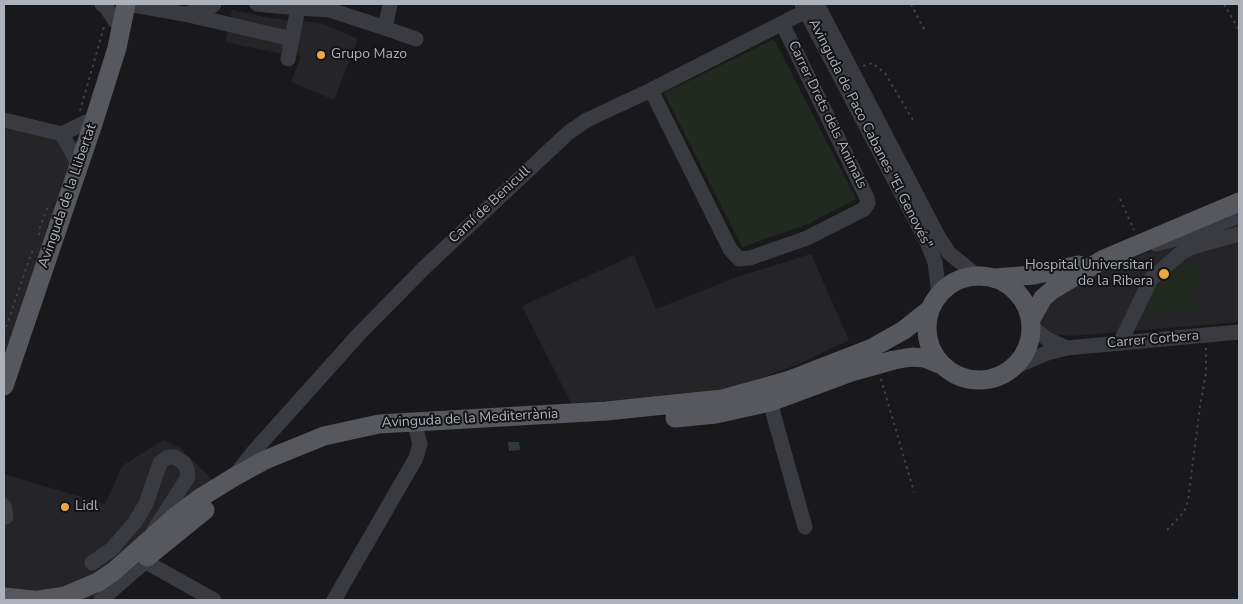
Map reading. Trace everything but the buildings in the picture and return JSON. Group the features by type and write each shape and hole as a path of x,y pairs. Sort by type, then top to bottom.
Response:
{"main road":[{"name":"Avinguda de la Llibertat","path":"4,386 117,48 127,4"},
{"name":"Avinguda de la Llibertat","path":"4,365 75,158 83,118 112,16"},
{"path":"1031,322 1043,298 1052,290 1108,257 1239,202"},
{"path":"986,277 1008,284 1018,293 1026,305 1031,322 1031,337 1022,358 1014,367 1002,375 988,380 973,380 959,377 939,364 934,358 927,337 926,325 934,302 950,285 963,278 986,277 1012,278 1052,272 1108,257"},
{"name":"Avinguda de la Mediterrània","path":"81,600 102,591 121,578 200,498 265,460 324,436 362,426 647,408 711,401 735,396 787,381 872,348 904,330 934,302"},
{"name":"Avinguda de la Mediterrània","path":"39,600 65,596 98,582 232,492 301,458 354,440 381,435 541,427 697,416 770,402 877,364 912,357 925,358 939,364"},
{"path":"4,597 34,600"}],"street":[{"path":"102,4 112,16"},
{"path":"127,4 184,14 292,39"},
{"path":"184,14 214,4"},
{"path":"257,4 330,10 416,39"},
{"path":"385,28 390,4"},
{"name":"Camí de Benicull","path":"234,477 255,450 360,333 425,267 568,133 587,120 651,90 782,23 808,6"},
{"name":"Avinguda de Paco Cabanes \"El Genovés\"","path":"808,6 852,72 939,238 949,253 986,277"},
{"name":"Avinguda de Paco Cabanes \"El Genovés\"","path":"808,6 928,244 935,262 934,302"},
{"path":"288,59 298,8"},
{"name":"Carrer Drets dels Animals","path":"651,90 730,249 739,260 807,238 864,209 868,203 868,198 782,23"},
{"path":"62,134 83,118"},
{"path":"4,120 62,134 75,158"},
{"path":"1108,257 1190,235 1239,216"},
{"path":"1120,343 1151,279 1192,247 1239,234"},
{"name":"Carrer Corbera","path":"1031,322 1046,339 1068,348"},
{"name":"Carrer Corbera","path":"1014,367 1046,353 1068,348 1239,332"},
{"path":"770,402 805,527"},
{"path":"334,600 416,458 420,444 417,434"},
{"path":"92,563 112,549 135,522 150,495 160,463 168,457 174,457 184,463 188,477 146,562 101,600"},
{"path":"146,562 214,600"}],"path":[{"path":"911,4 925,31"},
{"path":"1224,4 1239,30"},
{"path":"83,118 104,30 112,16"},
{"path":"852,72 872,63 885,73 914,122"},
{"path":"39,237 40,227 52,197"},
{"path":"1120,199 1140,243"},
{"path":"4,333 31,254 35,248"},
{"path":"1167,530 1184,512 1188,501 1206,372 1206,335"},
{"path":"877,364 914,492"}],"shaded area":[{"name":"Grupo Mazo","path":"232,10 269,18 321,23 358,39 334,100 291,82 301,56 225,42"},
{"path":"774,39 856,199 808,224 742,247 664,93"},
{"path":"4,127 87,143 4,361"},
{"name":"Hospital Universitari de la Ribera","path":"1239,215 1239,322 1071,336 1052,334 1041,324 1040,317 1045,305 1099,269 1169,245"},
{"path":"811,254 849,340 797,365 735,387 682,396 571,403 522,306 634,255 656,309 737,277"},
{"path":"1194,261 1198,269 1196,271 1199,287 1195,287 1196,309 1144,313 1152,294 1173,270"},
{"path":"163,440 180,448 221,488 97,597 82,600 4,600 4,474 105,504 122,466"},
{"path":"508,442 519,442 520,450 509,451"}],"place":[{"name":"Grupo Mazo","path":"321,55"},
{"name":"Hospital Universitari de la Ribera","path":"1164,274"},
{"name":"Lidl","path":"65,507"}]}
